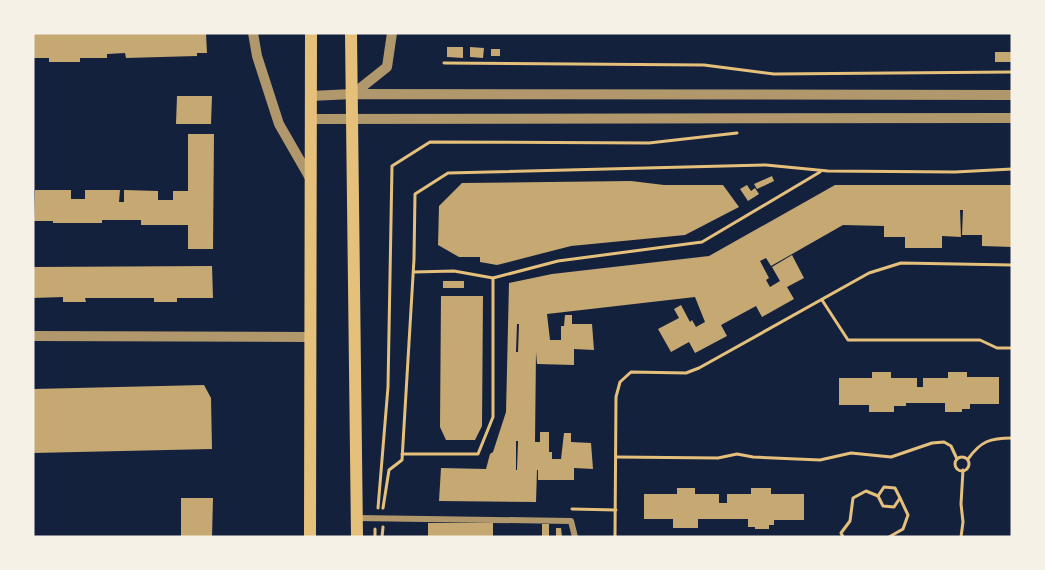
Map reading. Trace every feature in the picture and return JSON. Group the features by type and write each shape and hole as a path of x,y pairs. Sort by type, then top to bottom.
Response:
{"main road":[{"path":"310,537 311,33"},
{"path":"351,33 354,118 357,537"}],"street":[{"path":"253,33 257,56 279,124 310,178"},
{"path":"353,94 387,67 392,33"},
{"path":"310,96 353,94 1012,95"},
{"path":"310,119 1012,118"},
{"path":"33,336 310,337"},
{"path":"357,518 571,521 574,537"}],"path":[{"path":"444,63 704,65 774,74 1012,72"},
{"path":"375,537 388,387 392,166 430,142 649,143 739,133"},
{"path":"383,509 389,470 402,460 414,272 415,194 448,173 766,165 822,171 955,172 1012,169"},
{"path":"414,272 454,271 493,278 558,261 702,242 822,171"},
{"path":"615,537 616,397 620,382 631,372 686,373 699,368 869,273 902,263 1012,265"},
{"path":"402,454 478,454 493,417 493,278"},
{"path":"822,300 848,340 980,340 997,348 1012,348"},
{"path":"617,457 718,458 737,454 753,457 820,460 851,453 891,458 932,443 944,442 951,446 957,459 955,466 960,471 967,470 968,459 980,444 1000,438 1012,438"},
{"path":"957,459 962,457 968,459"},
{"path":"961,537 963,470"},
{"path":"878,496 884,487 895,488 908,515 903,529 889,537"},
{"path":"843,537 841,533 850,521 853,498 866,491 878,496 883,506 894,507 900,498"},
{"path":"571,509 616,510"}],"building":[{"path":"33,33 206,33 207,53 197,53 197,56 126,58 125,53 107,54 107,58 80,58 80,62 49,62 49,58 33,58"},
{"path":"447,47 463,47 463,58 447,57"},
{"path":"470,47 484,48 483,58 470,57"},
{"path":"491,49 500,49 500,56 491,56"},
{"path":"995,52 1012,52 1012,62 995,62"},
{"path":"177,96 212,96 211,124 176,124"},
{"path":"188,134 214,134 213,249 188,249 188,225 141,225 141,220 102,220 102,223 34,221 35,190 71,190 71,199 85,199 85,190 120,190 119,202 124,202 124,190 158,191 158,200 173,200 173,191 188,191"},
{"path":"772,176 774,181 757,189 754,184"},
{"path":"631,181 664,185 723,185 739,207 685,235 571,246 497,265 480,262 480,257 459,257 438,245 439,206 462,183"},
{"path":"747,185 751,191 755,188 759,194 748,201 740,189"},
{"path":"835,185 1012,185 1012,247 982,246 982,235 962,235 963,210 960,210 961,237 942,236 942,248 905,248 905,237 884,237 884,226 843,225 771,266 766,258 760,261 769,278 766,280 770,287 780,281 772,267 792,255 804,278 787,287 794,299 762,317 756,306 721,325 727,336 695,353 689,342 671,352 658,329 679,318 674,309 681,305 690,322 692,320 696,327 705,322 695,297 547,314 550,340 561,340 561,326 564,326 565,315 572,315 572,324 592,324 594,350 574,349 574,365 537,364 536,352 535,442 540,442 540,432 549,432 549,452 552,452 552,459 561,459 564,433 571,433 571,442 591,443 593,469 574,468 574,480 538,480 537,470 536,502 439,501 441,468 486,469 506,412 509,283 552,274 709,256","holes":["517,324 519,324 518,352 516,352","516,441 518,441 517,470 516,470"]},
{"path":"212,266 213,298 177,298 177,302 154,302 154,298 85,298 86,302 63,302 63,297 33,298 33,267"},
{"path":"443,281 464,281 464,288 443,288"},
{"path":"441,296 483,296 482,426 475,440 446,440 440,427"},
{"path":"872,372 891,372 891,378 917,378 917,387 923,387 923,378 948,378 948,372 967,372 967,377 999,377 999,404 970,404 970,409 962,409 962,412 945,412 945,403 906,403 906,406 894,406 894,412 869,412 869,405 839,405 839,378 872,378"},
{"path":"204,385 211,398 212,449 33,453 33,389"},
{"path":"677,488 695,488 695,494 719,494 719,503 727,503 727,494 751,494 751,488 771,488 771,494 804,494 804,520 774,520 774,525 769,525 769,529 755,529 755,527 748,527 748,519 698,519 698,528 673,528 673,519 644,519 644,494 677,494"},
{"path":"181,498 213,498 212,537 181,537"},
{"path":"428,523 493,523 493,537 428,537"},
{"path":"542,524 549,524 549,537 542,537"},
{"path":"556,528 561,528 562,537 556,537"}]}
